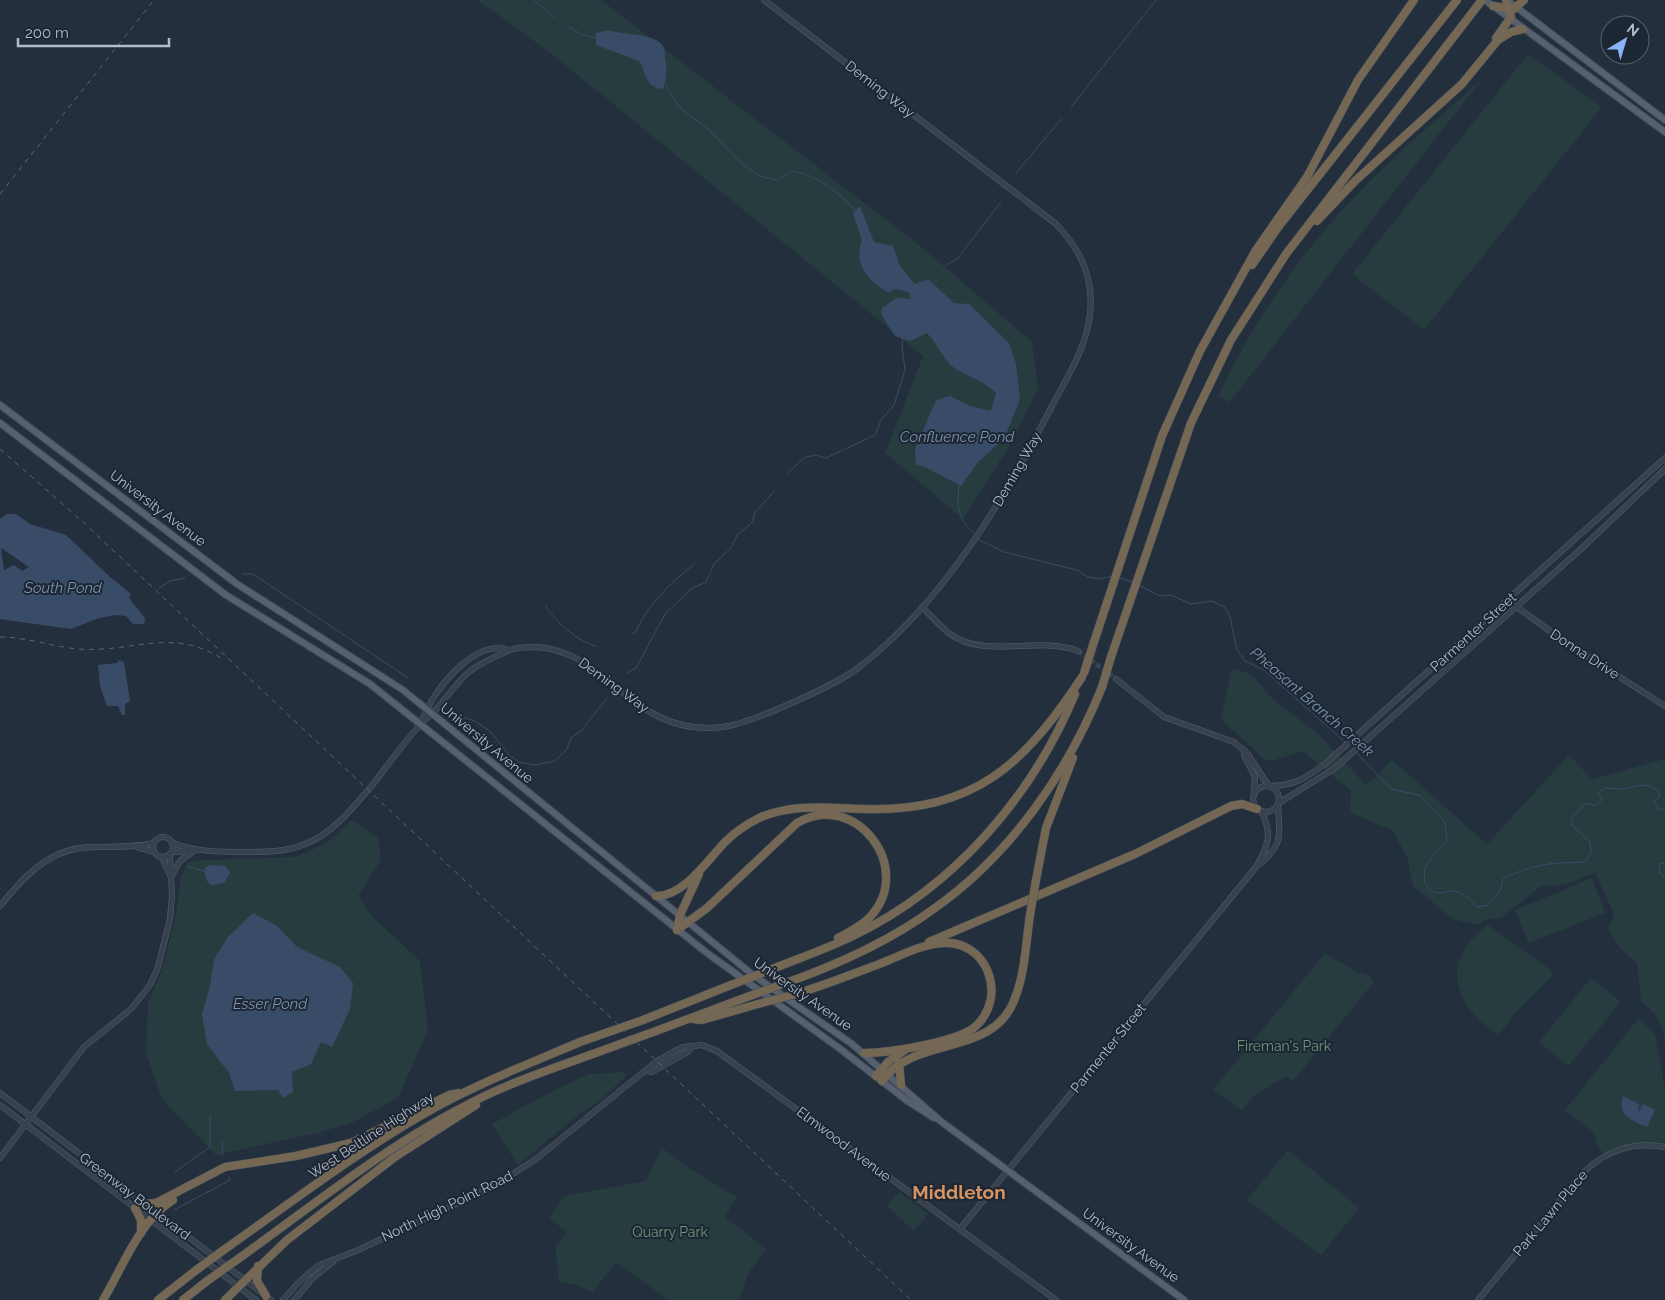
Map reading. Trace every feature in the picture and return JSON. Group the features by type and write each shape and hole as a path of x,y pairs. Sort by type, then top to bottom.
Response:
{"highway":[{"path":"809,954 852,936 926,890 982,840 1034,774 1064,721 1083,675 1162,436 1200,351 1256,250 1307,177 1358,80 1414,0"},
{"path":"1216,321 1280,226 1457,0"},
{"path":"885,1071 921,1052 974,1039 991,1030 1003,1020 1016,998 1046,828 1102,686 1180,452 1202,398 1248,310 1286,254 1474,9 1483,0"},
{"path":"1506,0 1513,9"},
{"path":"1457,86 1510,19 1513,9 1524,0"},
{"path":"1493,6 1513,9"},
{"path":"1286,254 1355,180 1457,86 1498,40 1511,32 1523,29"},
{"path":"656,896 672,893 700,872 734,833 758,818 778,811 810,807 903,809 935,804 970,791 1001,773 1024,753 1042,732 1083,675"},
{"name":"West Beltline Highway","path":"183,1300 207,1281 418,1133 467,1104 590,1055 843,962 875,946 937,908 988,863 1022,825 1050,787 1085,728"},
{"path":"688,1019 702,1020 839,980 909,952 1135,854 1231,806 1244,804 1259,810"},
{"path":"677,930 689,923 797,823 822,815 842,817 858,825 877,843 886,870 886,886 875,912 865,922 809,954"},
{"path":"677,930 680,915 700,872"},
{"path":"864,1053 909,1048 969,1031 987,1012 993,990 990,975 984,963 973,952 963,946 942,942 909,952"},
{"name":"West Beltline Highway","path":"158,1300 225,1249 361,1153 421,1115 466,1092 580,1042 643,1020 809,954"},
{"path":"879,1079 895,1056 909,1048"},
{"path":"899,1063 901,1085"},
{"path":"144,1204 156,1203 208,1174 225,1167 296,1156 351,1143 448,1095 466,1092"},
{"path":"225,1300 240,1288 258,1266 287,1240 395,1157 496,1092"},
{"path":"104,1300 141,1233 156,1212 202,1181 231,1167"},
{"path":"135,1208 141,1220 141,1233"},
{"path":"258,1266 257,1281 268,1298"}],"main road":[{"path":"1483,0 1665,132"},
{"path":"1513,9 1665,120"},
{"name":"University Avenue","path":"0,405 237,584 365,664 426,708 752,975 864,1053 942,1122 1184,1300"},
{"name":"University Avenue","path":"0,423 226,595 370,684 677,930 920,1110 942,1122"}],"street":[{"name":"Deming Way","path":"421,723 426,708 452,675 469,659 500,647 509,650 538,648 568,654 590,666 643,708 682,725 722,727 747,721 842,679 862,665 938,590 984,524 1024,460 1079,353 1086,335 1090,315 1090,280 1081,255 1070,238 1056,224 764,0"},
{"name":"Parmenter Street","path":"1269,786 1285,786 1295,783 1325,764 1665,458"},
{"name":"Parmenter Street","path":"1256,867 1272,852 1279,839 1281,827 1278,804 1322,777 1360,747 1580,550 1665,469"},
{"name":"Donna Drive","path":"1507,600 1568,644 1665,706"},
{"path":"922,607 951,634 970,643 995,646 1059,645 1078,651"},
{"name":"Deming Way","path":"171,854 195,850 278,851 296,848 315,840 343,818 421,723 469,672 509,650"},
{"path":"1116,679 1164,716 1223,737 1234,742 1247,753 1269,786 1277,791 1278,804 1268,812 1259,810 1253,802 1255,776 1250,764 1241,752 1223,737"},
{"path":"1253,794 1261,786 1269,786"},
{"name":"Parmenter Street","path":"960,1229 1256,867 1264,854 1269,839 1267,824 1259,810"},
{"path":"0,906 22,879 48,860 78,848 137,847 154,843 163,837 168,838 173,843 170,877 170,919 158,967 150,985 131,1009 84,1047 0,1158"},
{"path":"154,843 154,852"},
{"name":"Deming Way","path":"173,843 195,850"},
{"path":"137,847 154,852 162,858 170,877"},
{"path":"170,877 180,861 195,850"},
{"path":"162,858 171,854"},
{"name":"North High Point Road","path":"283,1300 311,1270 494,1186 536,1159 647,1071 652,1072 692,1047 702,1045"},
{"name":"Elmwood Avenue","path":"702,1045 717,1050 1056,1300"},
{"name":"Greenway Boulevard","path":"0,1093 268,1298"},
{"name":"Greenway Boulevard","path":"0,1106 256,1300"},
{"name":"Park Lawn Place","path":"1478,1300 1581,1175 1593,1164 1608,1154 1624,1148 1649,1144 1665,1147"},
{"name":"North High Point Road","path":"294,1300 314,1276 337,1258"}],"green space":[{"path":"477,0 601,0 924,249 1032,342 1038,390 1011,443 963,519 885,453 923,356 548,51"},
{"path":"1528,54 1602,107 1424,330 1352,274"},
{"path":"1482,79 1233,398 1228,402 1218,396 1248,340 1281,286 1319,236 1376,175"},
{"path":"1232,669 1246,672 1255,678 1274,700 1318,734 1365,784 1376,777 1392,760 1487,844 1569,755 1592,779 1665,759 1665,1045 1663,1030 1659,1020 1641,1001 1637,963 1621,949 1608,930 1614,914 1595,873 1564,885 1541,886 1501,918 1488,919 1477,925 1453,919 1413,886 1407,857 1392,830 1350,813 1351,791 1303,751 1271,761 1265,760 1221,719"},
{"path":"352,820 378,838 381,860 358,896 373,917 420,961 428,1030 398,1098 353,1122 321,1132 216,1155 162,1099 146,1053 148,1003 163,967 177,910 180,880 187,863 199,860 296,857 327,843"},
{"path":"1592,878 1605,913 1529,943 1515,910"},
{"path":"1487,924 1551,970 1552,977 1508,1020 1510,1022 1497,1035 1470,1009 1463,998 1457,975 1459,963 1466,946"},
{"name":"Fireman's Park","path":"1325,953 1355,971 1369,975 1374,982 1293,1081 1287,1076 1255,1095 1242,1110 1213,1090"},
{"path":"1591,978 1621,1002 1568,1066 1539,1042"},
{"path":"1639,1018 1655,1034 1665,1089 1665,1147 1649,1144 1604,1156 1597,1144 1594,1133 1565,1110"},
{"path":"623,1072 626,1076 601,1100 578,1115 518,1165 492,1124 564,1085 590,1074"},
{"name":"Quarry Park","path":"662,1148 689,1168 737,1197 725,1217 766,1249 748,1274 740,1300 668,1300 616,1262 593,1292 573,1284 559,1282 555,1247 567,1232 549,1218 564,1196 646,1181"},
{"path":"1288,1150 1359,1208 1321,1255 1247,1200"},
{"path":"899,1192 928,1214 914,1231 888,1207 888,1204"}],"water":[{"path":"608,30 653,39 663,46 666,70 663,89 657,88 650,83 639,61 596,45 596,33"},
{"name":"Confluence Pond","path":"860,206 874,242 893,246 900,266 915,284 928,279 954,303 969,304 1009,343 1016,364 1020,399 1004,439 978,462 961,486 925,467 916,465 915,449 936,400 950,396 970,406 991,411 996,393 985,384 953,367 927,333 910,341 895,336 881,314 882,308 896,298 911,299 909,292 895,289 889,293 875,283 864,271 859,257 862,240 853,213"},
{"name":"South Pond","path":"7,514 16,514 30,524 66,535 110,577 131,594 129,598 145,618 144,624 133,624 126,616 116,615 99,618 71,629 0,619 0,519","holes":["1,548 29,567 22,571 14,565 4,570"]},
{"path":"119,660 124,662 130,701 125,704 125,715 122,715 118,706 107,706 100,686 98,665 117,663"},
{"path":"211,865 226,866 230,873 224,883 212,885 208,883 204,871 206,867"},
{"name":"Esser Pond","path":"253,913 277,926 297,947 340,967 353,983 350,1009 332,1047 321,1042 311,1064 292,1072 293,1092 283,1098 278,1090 235,1091 229,1073 207,1044 202,1014 210,986 214,959 228,937"},
{"path":"1623,1096 1639,1104 1638,1112 1643,1104 1655,1110 1647,1127 1631,1120 1624,1113 1621,1103"}],"waterway":[{"path":"534,0 555,18"},
{"path":"1071,107 1156,0"},
{"path":"569,27 581,34 598,39"},
{"path":"665,84 679,107 709,130 740,162 759,176 777,180 793,171 802,173 828,186 856,211"},
{"path":"1016,173 1062,118"},
{"path":"946,265 957,259 1001,202"},
{"path":"933,285 937,279"},
{"path":"788,473 804,458 815,455 826,458 875,435 881,420 894,405 905,370 902,346 903,337"},
{"name":"Pheasant Branch Creek","path":"959,484 958,506 962,518 976,536"},
{"path":"627,673 636,668 665,614 691,589 706,582 714,564 731,548 738,534 753,522 754,514 774,491"},
{"name":"Pheasant Branch Creek","path":"978,539 1004,552 1077,570 1088,577 1100,579 1113,576"},
{"path":"633,633 635,633 646,614 660,596 693,565"},
{"path":"242,574 253,574 408,678"},
{"path":"159,588 170,581 185,578"},
{"name":"Pheasant Branch Creek","path":"1120,578 1132,582"},
{"name":"Pheasant Branch Creek","path":"1139,585 1160,596 1171,595 1191,604 1212,601 1225,607 1230,617 1237,650 1245,661 1264,670 1345,742"},
{"path":"546,606 568,631 589,644 596,646"},
{"path":"455,714 475,721 491,732 509,755 519,762 535,765 555,761 567,749 571,738 581,731 607,698"},
{"name":"Pheasant Branch Creek","path":"1355,751 1391,789 1419,795 1445,822 1447,840 1426,866 1424,876 1426,886 1434,892 1459,892 1477,907 1488,905 1500,891 1503,879 1516,873 1545,865 1586,861 1591,852 1590,842 1572,825 1571,819 1586,803 1595,806 1601,801 1602,797 1598,793 1604,788 1625,789 1644,785 1652,787 1660,795 1654,802 1658,809 1665,810"},
{"name":"Pheasant Branch Creek","path":"1665,866 1663,863 1660,863 1659,871 1665,879"},
{"path":"187,866 204,871"},
{"path":"175,1172 210,1147 210,1115"},
{"path":"222,1155 223,1142"},
{"path":"174,1210 230,1180 229,1177"}],"tunnel":[{"path":"1078,651 1116,679"}],"railway":[{"path":"0,194 154,0"},
{"path":"0,449 83,522 911,1300"},
{"path":"0,637 79,649 117,648 153,643 187,644 205,650 224,660"}],"district":[{"name":"Middleton","path":"959,1192"}]}
